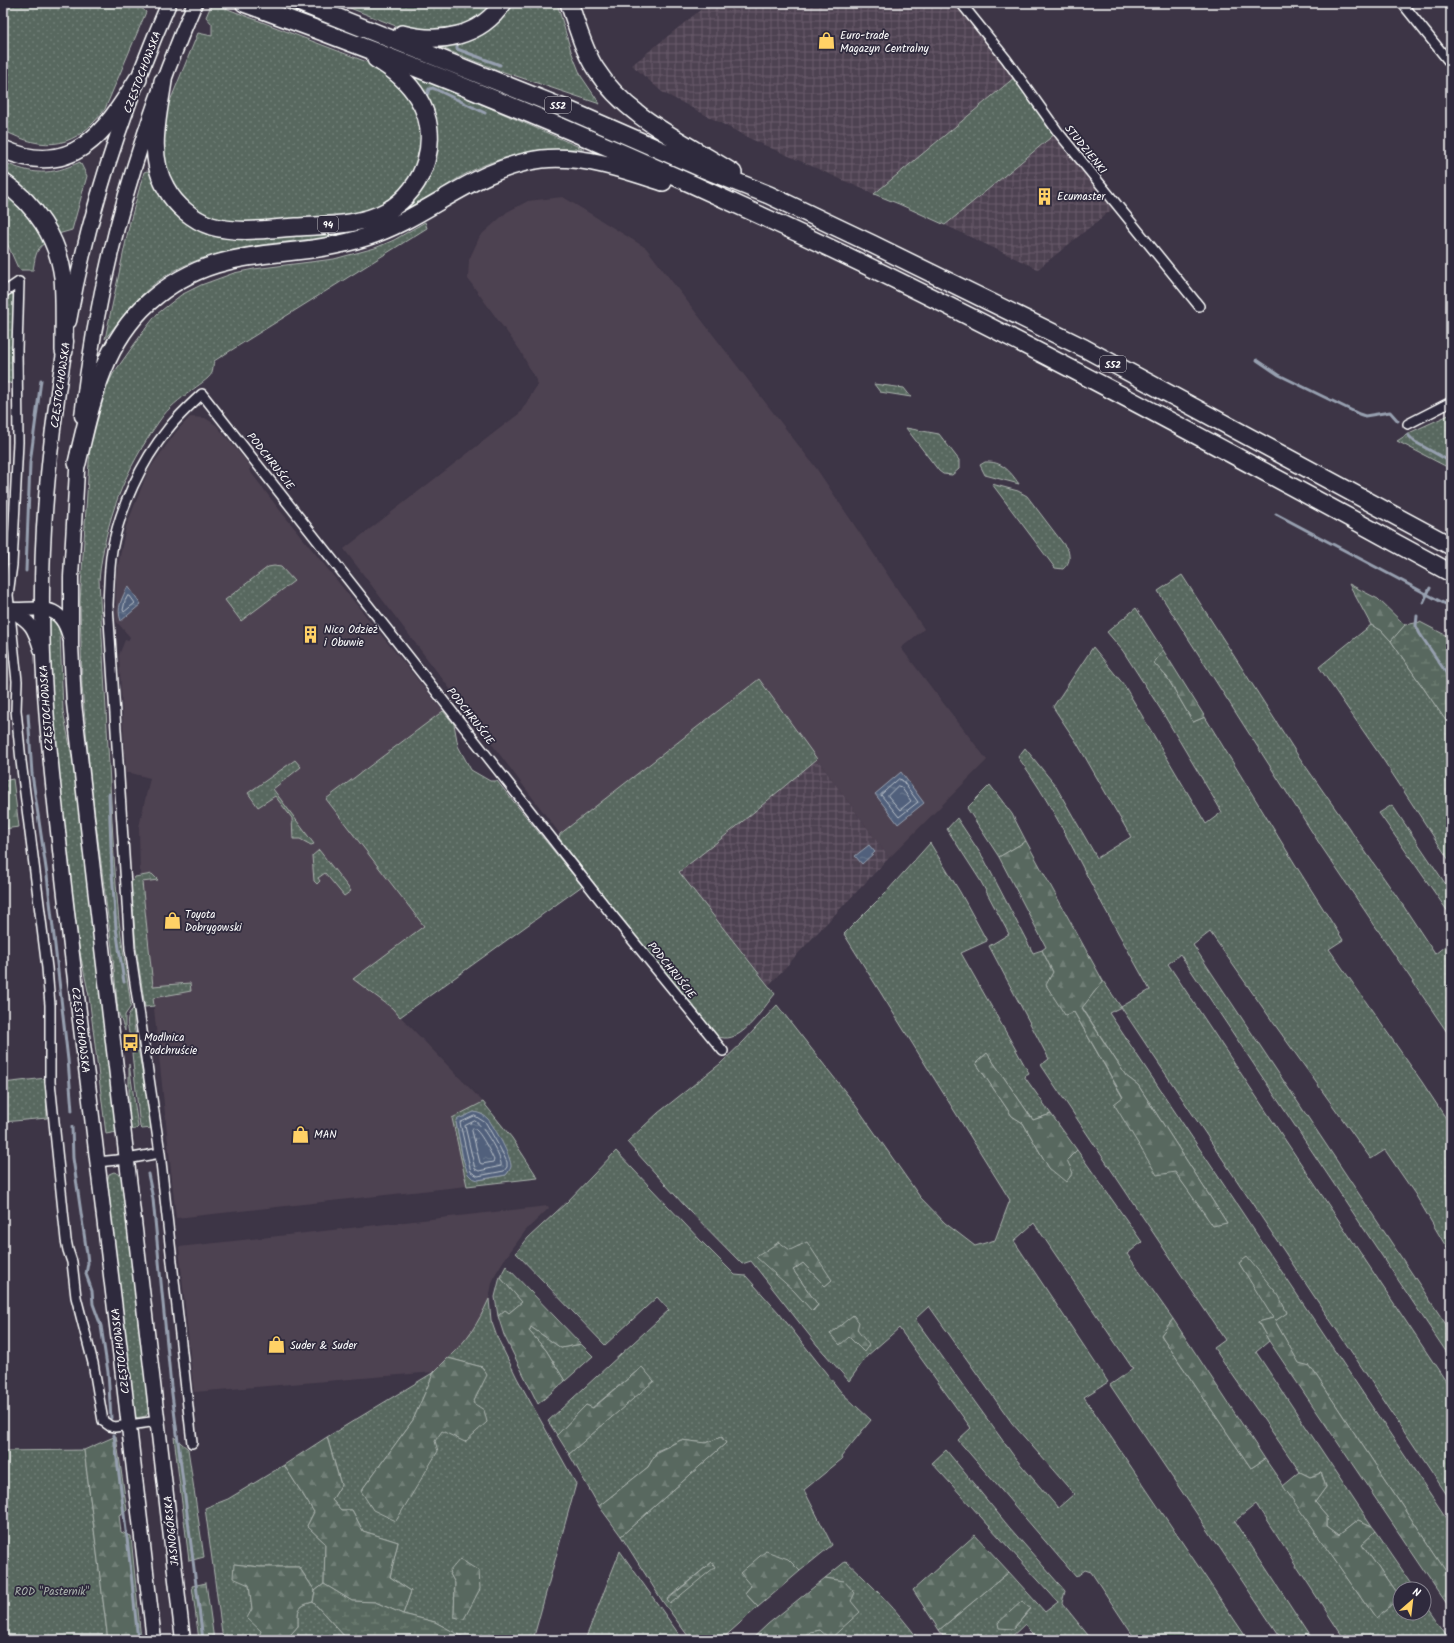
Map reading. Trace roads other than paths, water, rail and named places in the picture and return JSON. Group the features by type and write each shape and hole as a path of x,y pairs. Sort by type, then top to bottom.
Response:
{"highway":[{"name":"94","path":"163,81 156,134 156,162 166,188 180,206 189,214 211,226 222,229 240,230 347,223 380,214 396,205 418,182 424,169 428,154 429,134 424,111 412,88 382,62 344,39 244,3"},
{"path":"301,3 344,20 409,36 430,39 448,39 476,29 491,18 503,3"},
{"path":"569,3 588,55 608,87 645,119 769,195"},
{"name":"S52","path":"344,20 566,109 699,167 769,195 1084,348 1451,546"},
{"name":"S52","path":"344,39 524,111 755,212 928,296 1121,394 1451,573"},
{"path":"3,148 25,157 44,159 62,157 79,150 103,129 119,109 138,79"},
{"path":"77,463 95,390 105,364 118,338 142,309 159,294 183,278 206,267 245,256 325,247 367,237 402,222 488,174 516,164 544,159 574,159 616,167 755,212"},
{"path":"3,182 18,192 40,218 54,243 63,277 64,351"}],"main road":[{"name":"CZĘSTOCHOWSKA","path":"158,1421 79,754 71,645 72,558 77,463 89,369 109,264 133,172 163,81 195,3"},
{"name":"CZĘSTOCHOWSKA","path":"129,1426 46,729 42,655 42,608 46,495 56,401 74,291 92,220 115,144 138,79 166,9"},
{"name":"JASNOGÓRSKA","path":"158,1421 183,1640"},
{"path":"129,1426 154,1640"}],"street":[{"name":"STUDZIENKI","path":"960,3 1006,59 1058,132 1199,306"},
{"path":"1402,3 1451,64"},
{"path":"3,293 19,282 17,349 18,429 14,536 7,609 17,681 16,710 21,761 47,968 50,1005 50,1082 67,1245 72,1262 76,1297 93,1363 103,1420 110,1426 115,1427 158,1421"},
{"name":"PODCHRUŚCIE","path":"160,1153 130,948 108,606 109,577 112,551 121,516 133,485 167,429 202,394 612,915 723,1052"},
{"path":"1408,424 1451,402"},
{"path":"7,609 42,608 51,610 62,621 68,630 71,645"},
{"path":"7,609 20,616 34,629 42,655"},
{"path":"97,1162 127,1159 160,1153 192,1443"}],"water":[{"path":"128,586 141,604 121,621 119,607"},
{"path":"901,772 924,803 898,824 875,794"},
{"path":"869,845 875,852 862,864 855,856"},
{"path":"474,1112 482,1114 488,1119 502,1142 511,1163 510,1170 506,1175 478,1180 472,1178 468,1174 463,1159 456,1122 458,1119"}],"waterway":[{"path":"459,43 457,45 457,49 500,65"},
{"path":"427,95 429,89 433,88 485,113"},
{"path":"1257,360 1279,375 1359,414 1365,416 1390,412 1398,421"},
{"path":"26,571 30,463 41,380"},
{"path":"1408,435 1415,442 1451,462"},
{"path":"1276,514 1451,607"},
{"path":"1423,603 1430,588"},
{"path":"1417,616 1416,626 1420,634 1451,680"},
{"path":"28,714 32,774 47,875 68,1060 72,1111"},
{"path":"109,794 116,928 124,982"},
{"path":"72,1127 73,1158 88,1263 86,1274 92,1291 93,1304 101,1326 108,1372 111,1418"},
{"path":"148,1174 153,1199 171,1386 203,1640"},
{"path":"114,1435 138,1640"}],"place":[{"name":"Euro-trade Magazyn Centralny","path":"827,41"},
{"name":"Ecumaster","path":"1044,196"},
{"name":"Nico Odzież i Obuwie","path":"311,635"},
{"name":"Toyota Dobrygowski","path":"172,920"},
{"name":"Modlnica Podchruście","path":"131,1043"},
{"name":"MAN","path":"301,1134"},
{"name":"Suder & Suder","path":"277,1345"}],"park label":[{"name":"ROD \"Pasternik\"","path":"52,1591"}]}
